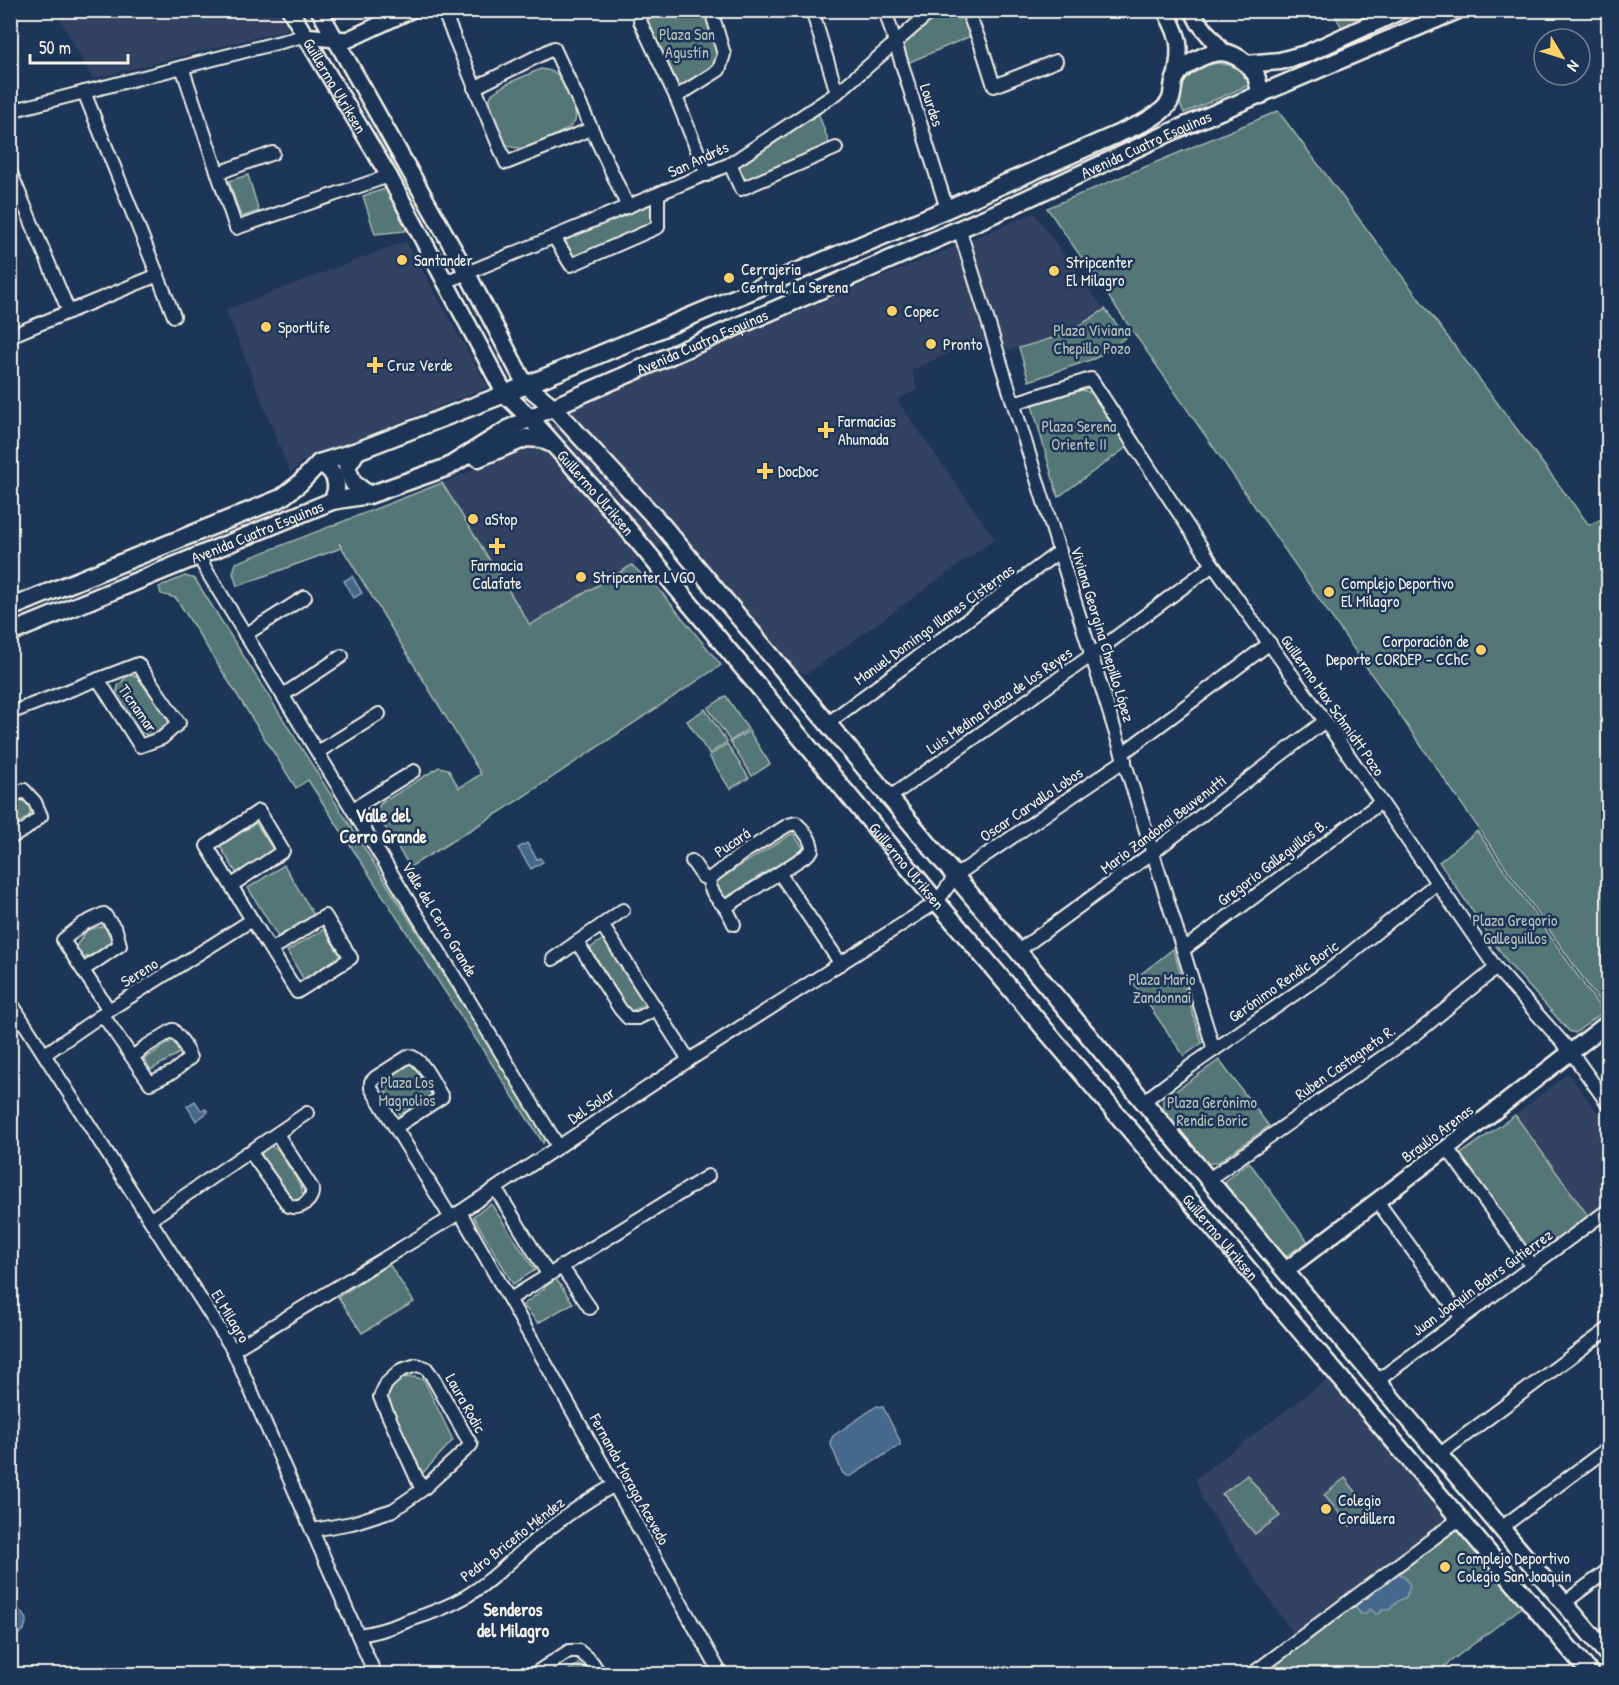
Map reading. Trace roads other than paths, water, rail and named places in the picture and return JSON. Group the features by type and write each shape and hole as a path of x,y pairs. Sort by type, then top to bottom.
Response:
{"main road":[{"path":"1247,64 1280,61 1306,54 1402,10"},
{"name":"Avenida Cuatro Esquinas","path":"10,633 332,501 369,495 448,467 510,428 553,407 1180,128 1458,10"},
{"path":"1176,76 1192,62 1209,54 1223,52 1239,57 1247,64 1256,75 1261,94"},
{"name":"Avenida Cuatro Esquinas","path":"10,608 281,498 299,484 319,463 357,451 505,394 947,209 1145,122 1170,101 1171,89 1176,76"},
{"path":"1170,101 1180,128"},
{"name":"Guillermo Ulriksen","path":"525,384 553,407 661,524 1608,1655"},
{"name":"Guillermo Ulriksen","path":"505,394 530,418 612,510 937,902 1591,1674"},
{"path":"448,467 477,459 526,438 553,444"},
{"path":"357,451 347,467 353,483 369,495"},
{"path":"319,463 330,469 336,480 337,491 332,501"},
{"path":"708,626 719,628 727,624 732,616 731,607"}],"street":[{"name":"Guillermo Ulriksen","path":"290,10 388,176 505,394"},
{"name":"Guillermo Ulriksen","path":"319,10 468,273 525,384"},
{"path":"10,111 304,36 347,40 411,10"},
{"path":"442,10 506,163 591,129"},
{"path":"643,10 640,21 676,98 706,175"},
{"path":"676,98 719,70 724,54 711,10"},
{"path":"812,10 837,93"},
{"name":"Lourdes","path":"885,10 894,45 947,209"},
{"name":"San Andrés","path":"445,282 730,164 837,93 933,10"},
{"path":"967,10 994,86 1056,61"},
{"path":"1165,10 1175,28 1180,47 1176,76"},
{"path":"1192,10 1209,37 1223,52"},
{"path":"474,88 554,48 628,207"},
{"path":"182,67 236,228 388,176"},
{"path":"84,92 174,316"},
{"path":"730,164 741,189 836,148"},
{"path":"218,173 273,153"},
{"path":"10,171 69,312"},
{"path":"554,237 571,265 658,227 658,195"},
{"name":"Viviana Georgina Chepillo López","path":"959,228 1214,1050"},
{"path":"10,336 158,275"},
{"name":"Guillermo Max Schmidtt Pozo","path":"1014,403 1091,379 1214,566 1325,721 1496,968 1571,1052 1608,1104"},
{"name":"Manuel Domingo Illanes Cisternas","path":"828,723 1060,551"},
{"name":"Valle del Cerro Grande","path":"200,555 206,570 558,1146"},
{"name":"Luis Medina Plaza de los Reyes","path":"890,797 1214,566"},
{"path":"246,634 305,597"},
{"name":"Oscar Carvallo Lobos","path":"955,876 1124,757 1270,643"},
{"path":"283,695 342,656"},
{"name":"Ticnamar","path":"10,713 98,679 138,664 179,723 162,738 141,746 98,679"},
{"path":"318,752 379,714"},
{"name":"Mario Zandonai Beuvenutti","path":"1018,951 1152,853 1325,721"},
{"path":"353,809 414,771"},
{"path":"10,798 24,790 35,802 41,816 26,829 10,838"},
{"name":"Gregorio Galleguillos B.","path":"1183,950 1381,802"},
{"path":"232,885 283,851 259,811 207,846 297,992 351,958 325,916 272,950"},
{"name":"Pucará","path":"796,822 812,844 812,850 780,874 724,906 719,903 709,886 709,879 743,853 796,822"},
{"path":"692,861 703,877 709,879"},
{"path":"780,874 841,964"},
{"name":"Del Solar","path":"233,1350 456,1215 689,1060 937,902 955,876"},
{"name":"Gerónimo Rendic Boric","path":"1144,1101 1332,968 1437,883"},
{"path":"724,906 734,924"},
{"path":"553,959 623,910"},
{"path":"83,970 120,945 116,930 104,914 83,924 63,940 83,970 106,1012 133,1057 150,1083 173,1072 190,1058 183,1042 173,1030 133,1057"},
{"name":"Sereno","path":"45,1054 106,1012 252,920"},
{"path":"602,925 689,1060"},
{"path":"577,942 620,1010 628,1018 638,1018 656,1009"},
{"name":"Ruben Castagneto R.","path":"1209,1179 1417,1033 1496,968"},
{"name":"El Milagro","path":"10,1001 233,1350 375,1674"},
{"name":"Braulio Arenas","path":"1286,1270 1447,1149 1608,1023"},
{"name":"Fernando Moraga Acevedo","path":"396,1127 442,1096 420,1062 414,1057 409,1056 376,1077 371,1082 371,1088 396,1127 456,1215 510,1299 721,1674"},
{"path":"151,1219 307,1113"},
{"path":"251,1153 289,1206 300,1207 314,1192 277,1134"},
{"path":"1447,1149 1532,1266"},
{"path":"510,1299 708,1176"},
{"path":"496,1189 548,1274"},
{"path":"1377,1201 1461,1317"},
{"name":"Juan Joaquín Bahrs Gutierrez","path":"1377,1381 1608,1210"},
{"path":"561,1266 590,1308"},
{"path":"1440,1454 1608,1329"},
{"name":"Laura Rodic","path":"313,1530 352,1523 393,1510 422,1490 471,1445 432,1376 426,1368 417,1365 401,1370 386,1384 380,1397 422,1490"},
{"path":"1501,1528 1608,1448"},
{"name":"Pedro Briceño Méndez","path":"358,1635 372,1634 387,1629 465,1597 499,1573 535,1540 571,1513 615,1485"},
{"path":"1252,1674 1459,1519"},
{"path":"1564,1603 1608,1570"},
{"path":"534,1674 569,1651 579,1651 592,1662 600,1674"}],"place":[{"name":"Santander","path":"402,260"},
{"name":"Stripcenter El Milagro","path":"1054,271"},
{"name":"Cerrajeria Central, La Serena","path":"729,278"},
{"name":"Copec","path":"892,311"},
{"name":"Sportlife","path":"266,327"},
{"name":"Pronto","path":"931,344"},
{"name":"Cruz Verde","path":"375,365"},
{"name":"Farmacias Ahumada","path":"826,430"},
{"name":"DocDoc","path":"765,471"},
{"name":"aStop","path":"473,519"},
{"name":"Farmacia Calafate","path":"497,546"},
{"name":"Stripcenter LVGO","path":"581,577"},
{"name":"Complejo Deportivo El Milagro","path":"1329,592"},
{"name":"Corporación de Deporte CORDEP - CChC","path":"1481,650"},
{"name":"Colegio Cordillera","path":"1326,1509"},
{"name":"Complejo Deportivo Colegio San Joaquin","path":"1445,1567"}],"district":[{"name":"Valle del Cerro Grande","path":"383,825"},
{"name":"Senderos del Milagro","path":"513,1619"}],"park label":[{"name":"Plaza San Agustín","path":"687,43"},
{"name":"Plaza Viviana Chepillo Pozo","path":"1092,339"},
{"name":"Plaza Serena Oriente II","path":"1079,435"},
{"name":"Plaza Gregorio Galleguillos","path":"1515,929"},
{"name":"Plaza Mario Zandonnai","path":"1162,988"},
{"name":"Plaza Los Magnolios","path":"407,1091"},
{"name":"Plaza Gerónimo Rendic Boric","path":"1212,1111"}]}
